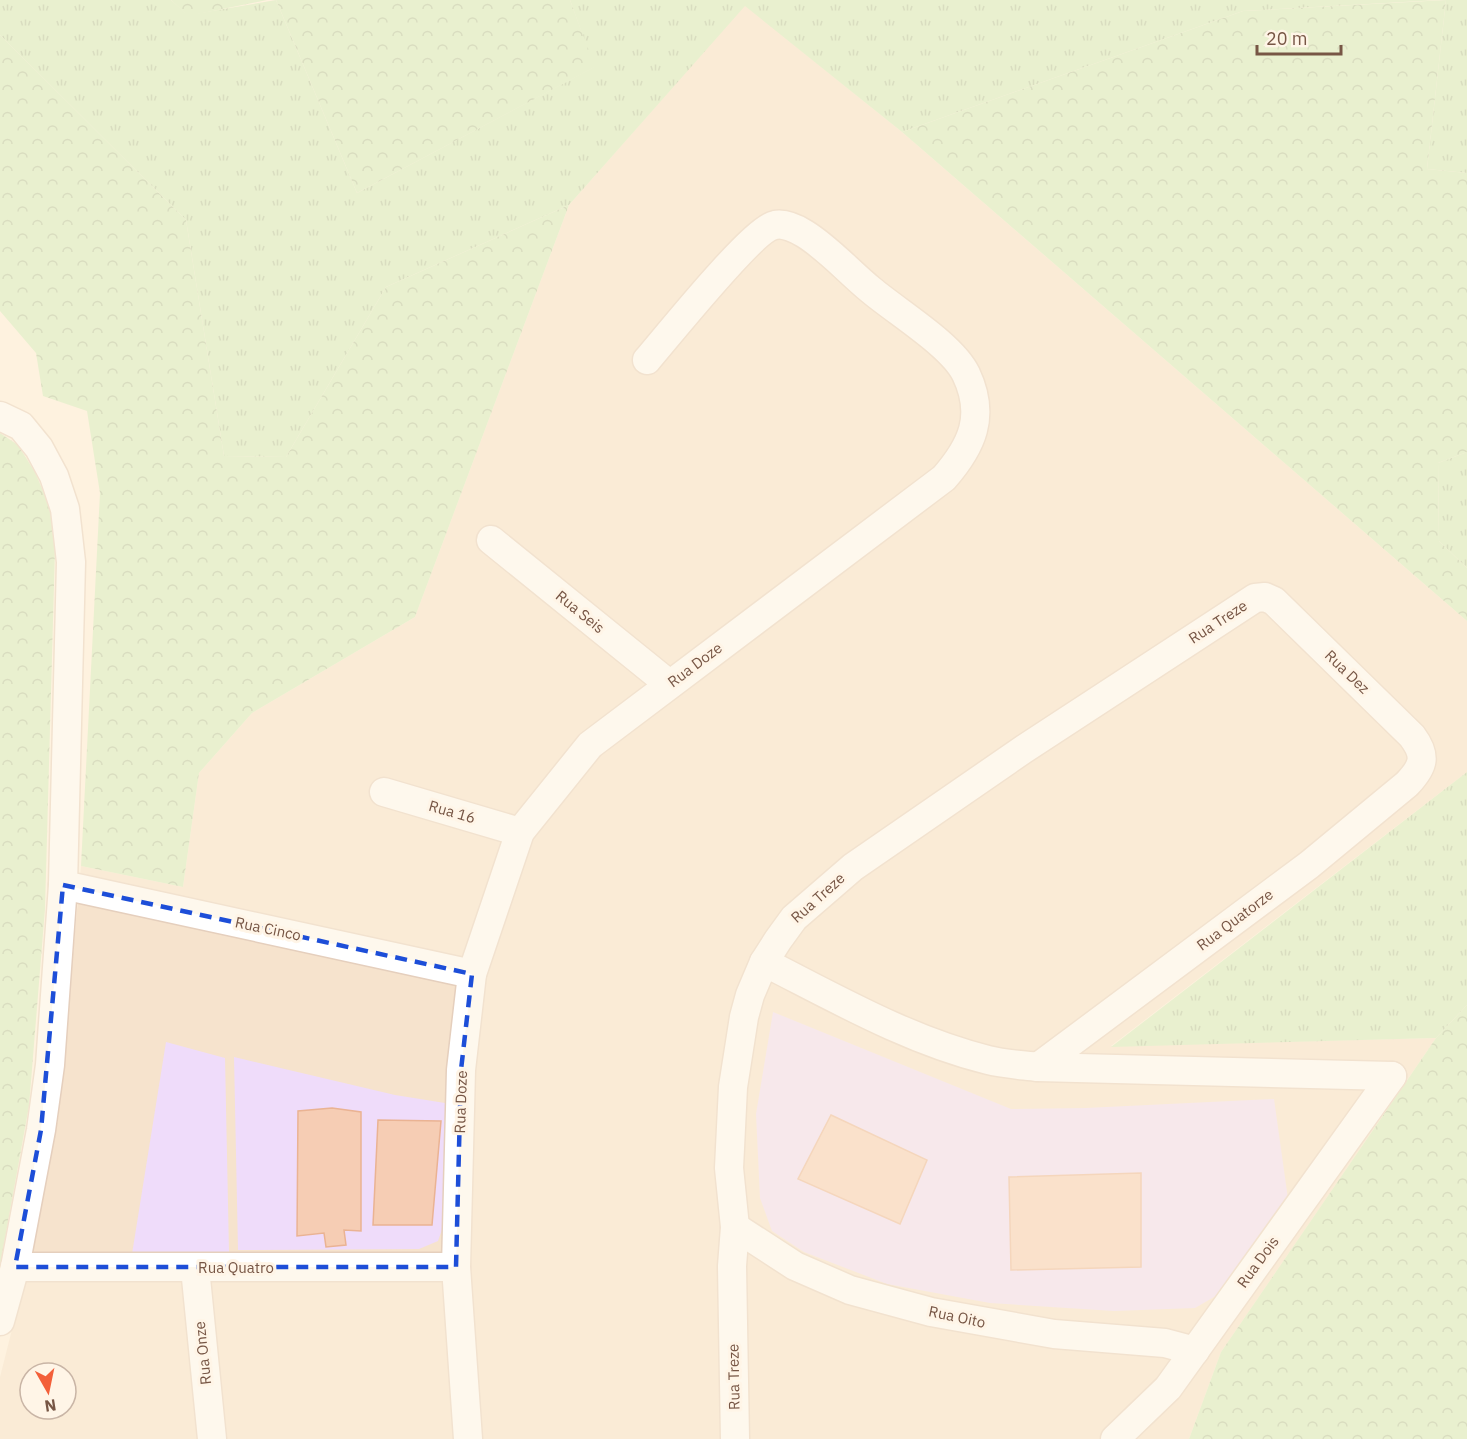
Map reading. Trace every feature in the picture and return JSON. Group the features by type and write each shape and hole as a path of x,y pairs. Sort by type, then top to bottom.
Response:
{"street":[{"name":"Rua Doze","path":"468,1439 456,1267 461,1070 472,974 520,832 590,745 944,478 959,461 975,427 974,397 966,373 950,353 806,235 786,226 775,225 760,233 705,291 647,360"},
{"path":"0,416 21,426 39,448 54,476 65,508 71,562 63,885 50,1065 41,1130 15,1267 0,1321"},
{"name":"Rua Seis","path":"491,540 669,684"},
{"name":"Rua Dez","path":"1255,598 1265,597 1274,601 1413,736 1420,746 1422,762"},
{"name":"Rua Treze","path":"735,1439 732,1266 735,1227 729,1167 733,1087 744,1017 750,995 764,962 794,918 853,867 1024,749 1255,598"},
{"name":"Rua Quatorze","path":"1038,1067 1309,865 1407,784 1416,775 1422,762"},
{"name":"Rua 16","path":"384,792 520,832"},
{"name":"Rua Cinco","path":"63,885 472,974"},
{"path":"764,962 887,1025 938,1045 990,1061 1038,1067"},
{"name":"Rua Dois","path":"1038,1067 1392,1076 1168,1388 1115,1439"},
{"name":"Rua Oito","path":"735,1227 795,1266 850,1290 931,1312 1054,1334 1165,1342 1195,1351"},
{"name":"Rua Quatro","path":"15,1267 456,1267"},
{"name":"Rua Onze","path":"195,1268 212,1439"}],"highlighted area":[{"path":"63,885 472,974 461,1070 456,1267 15,1267 41,1130"}],"shaded area":[{"path":"745,5 902,132 1467,621 1467,772 1111,1046 1436,1038 1221,1352 1189,1439 0,1439 0,1377 25,1278 58,1119 81,866 183,887 199,773 252,713 415,617 569,205"},
{"path":"773,1012 1011,1109 1086,1108 1274,1099 1288,1199 1221,1293 1195,1308 1114,1311 990,1303 887,1284 804,1252 772,1231 760,1198 756,1114"},
{"path":"166,1042 225,1058 229,1252 132,1254"},
{"path":"234,1057 395,1095 445,1103 444,1224 438,1241 419,1249 238,1250"}],"green space":[{"path":"0,0 171,0 188,15 276,0 357,193 594,67 570,0 1440,0 1243,11 902,132 745,6 569,205 386,287 286,457 224,456 186,220 0,35"},
{"path":"171,0 267,0 188,16"},
{"path":"276,0 570,0 595,67 357,193"},
{"path":"1446,0 1467,0 1467,173 1427,169"},
{"path":"1446,0 1427,169 1467,173 1467,452 1438,463 1439,541 1467,568 1467,621 902,132 1243,11"},
{"path":"0,35 186,220 224,456 286,457 386,287 569,205 415,617 252,713 199,773 183,887 81,866 100,493 87,411 43,396 36,353 0,311"},
{"path":"0,433 18,445 35,472 50,507 55,549 45,909 29,1106 0,1266"},
{"path":"1467,452 1467,568 1439,541 1438,463"},
{"path":"1467,772 1467,1005 1436,1038 1111,1047"},
{"path":"1467,1005 1467,1439 1189,1439 1221,1352 1436,1038"}],"building":[{"path":"332,1108 361,1112 361,1231 344,1230 346,1245 326,1247 324,1233 297,1236 298,1111"},
{"path":"831,1115 927,1160 900,1224 798,1179"},
{"path":"378,1120 441,1121 432,1225 373,1225"},
{"path":"1141,1173 1141,1267 1011,1270 1009,1177"}]}
